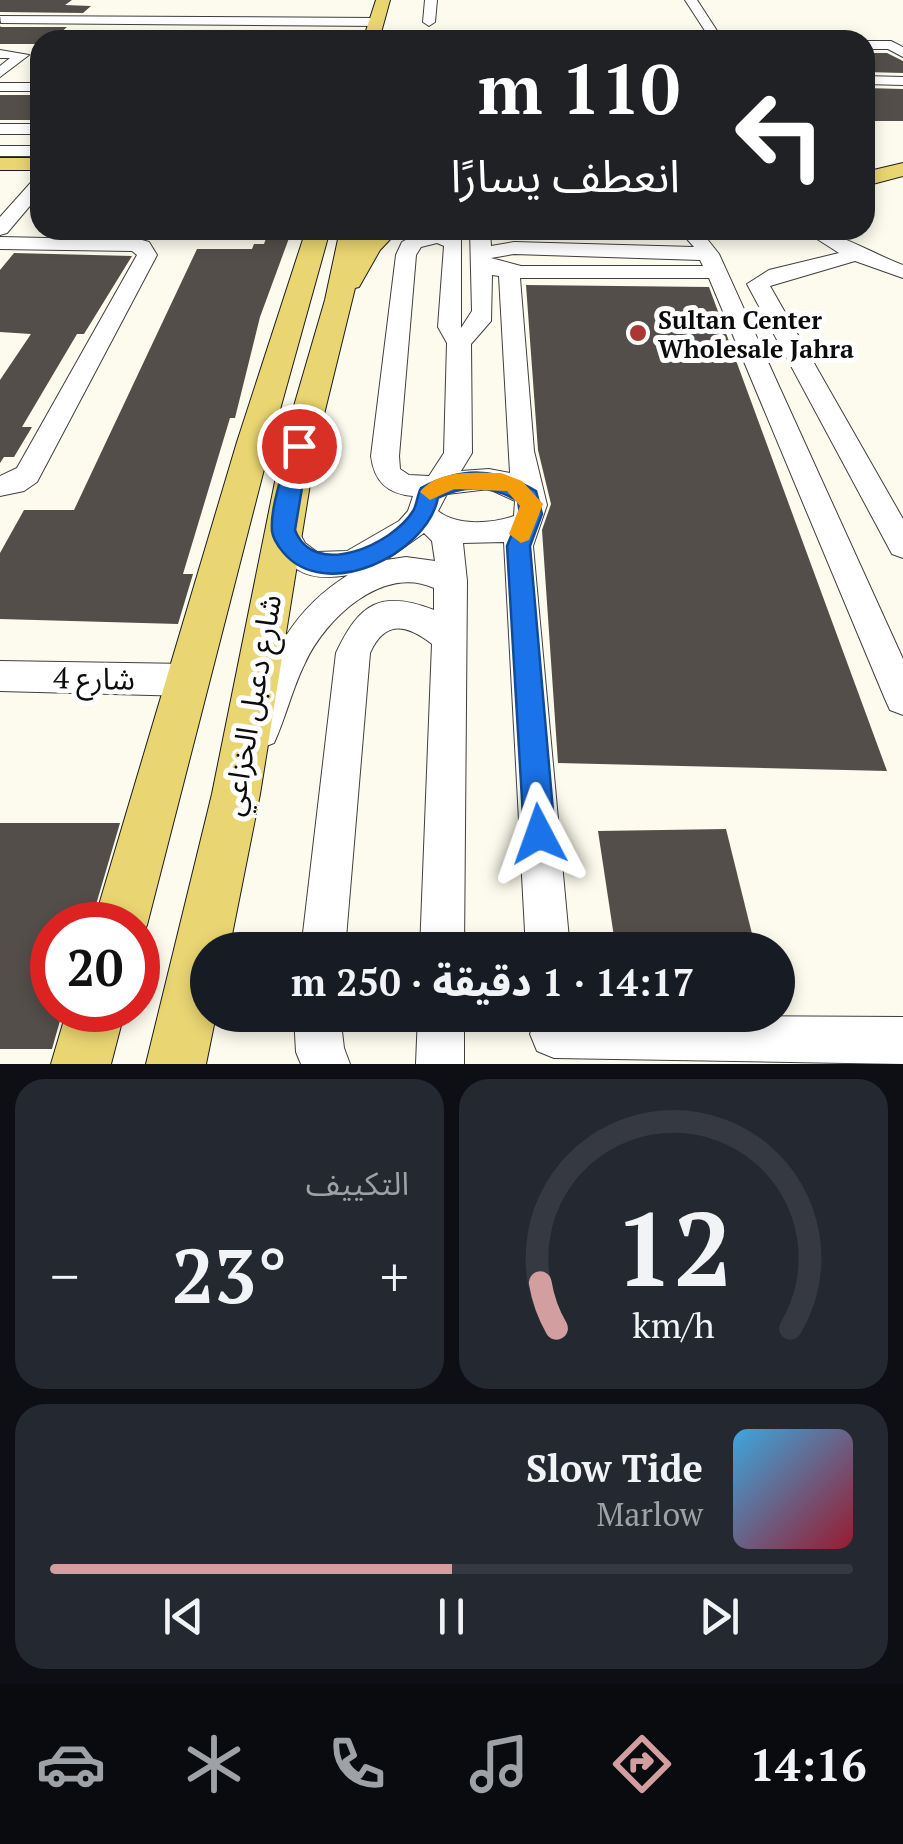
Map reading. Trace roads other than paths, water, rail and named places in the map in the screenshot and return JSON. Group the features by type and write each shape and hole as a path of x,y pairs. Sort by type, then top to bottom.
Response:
{"main road":[{"path":"374,30 382,2 400,5"},
{"path":"875,160 903,155"},
{"path":"0,164 30,164"},
{"path":"875,176 903,169"},
{"path":"0,174 30,174"},
{"name":"شارع دعبل الخزاعي","path":"176,1064 236,794 283,530 313,333 318,240"},
{"name":"شارع دعبل الخزاعي","path":"126,902 188,680 348,240"},
{"path":"313,333 376,240"},
{"path":"82,1064 90,1032"}],"street":[{"path":"1,20 28,0"},
{"path":"429,22 431,0"},
{"path":"691,0 703,6 714,24 726,30"},
{"path":"277,21 288,2"},
{"path":"703,6 713,30"},
{"path":"1,20 376,22"},
{"path":"150,30 158,20"},
{"path":"214,30 220,20"},
{"path":"875,44 890,45 903,53"},
{"path":"0,73 4,60"},
{"path":"875,80 903,81"},
{"path":"0,87 30,87"},
{"path":"0,104 18,87"},
{"path":"0,129 30,129"},
{"path":"0,151 30,151"},
{"path":"0,230 30,195"},
{"path":"0,243 69,240"},
{"path":"0,486 14,484 27,475 138,272 147,250 140,240"},
{"path":"420,240 409,246 406,254 385,456 388,473 435,510 495,533 527,510"},
{"path":"442,932 451,580 450,546 435,510 458,452 460,343 449,327 454,244 445,240"},
{"path":"696,240 713,263 903,699"},
{"path":"830,240 903,272"},
{"path":"836,240 849,251"},
{"path":"481,248 536,248 713,263"},
{"path":"481,248 509,272 713,263"},
{"path":"460,343 480,321 483,311 481,248"},
{"path":"849,251 817,268 774,273 758,284 903,546"},
{"path":"509,272 527,510 518,546 547,932"},
{"path":"283,530 286,541 303,560 340,565 388,546 467,480 501,481 527,510"},
{"path":"236,794 293,651 332,605 361,584 406,566 435,570 451,580"},
{"path":"325,932 353,653 363,628 378,616 395,611 430,622 450,638"},
{"name":"شارع 4","path":"0,676 188,680"},
{"path":"318,1032 320,1052 326,1064"},
{"path":"554,1038 903,1041"}],"place":[{"name":"Sultan Center Wholesale Jahra","path":"638,333"}]}
